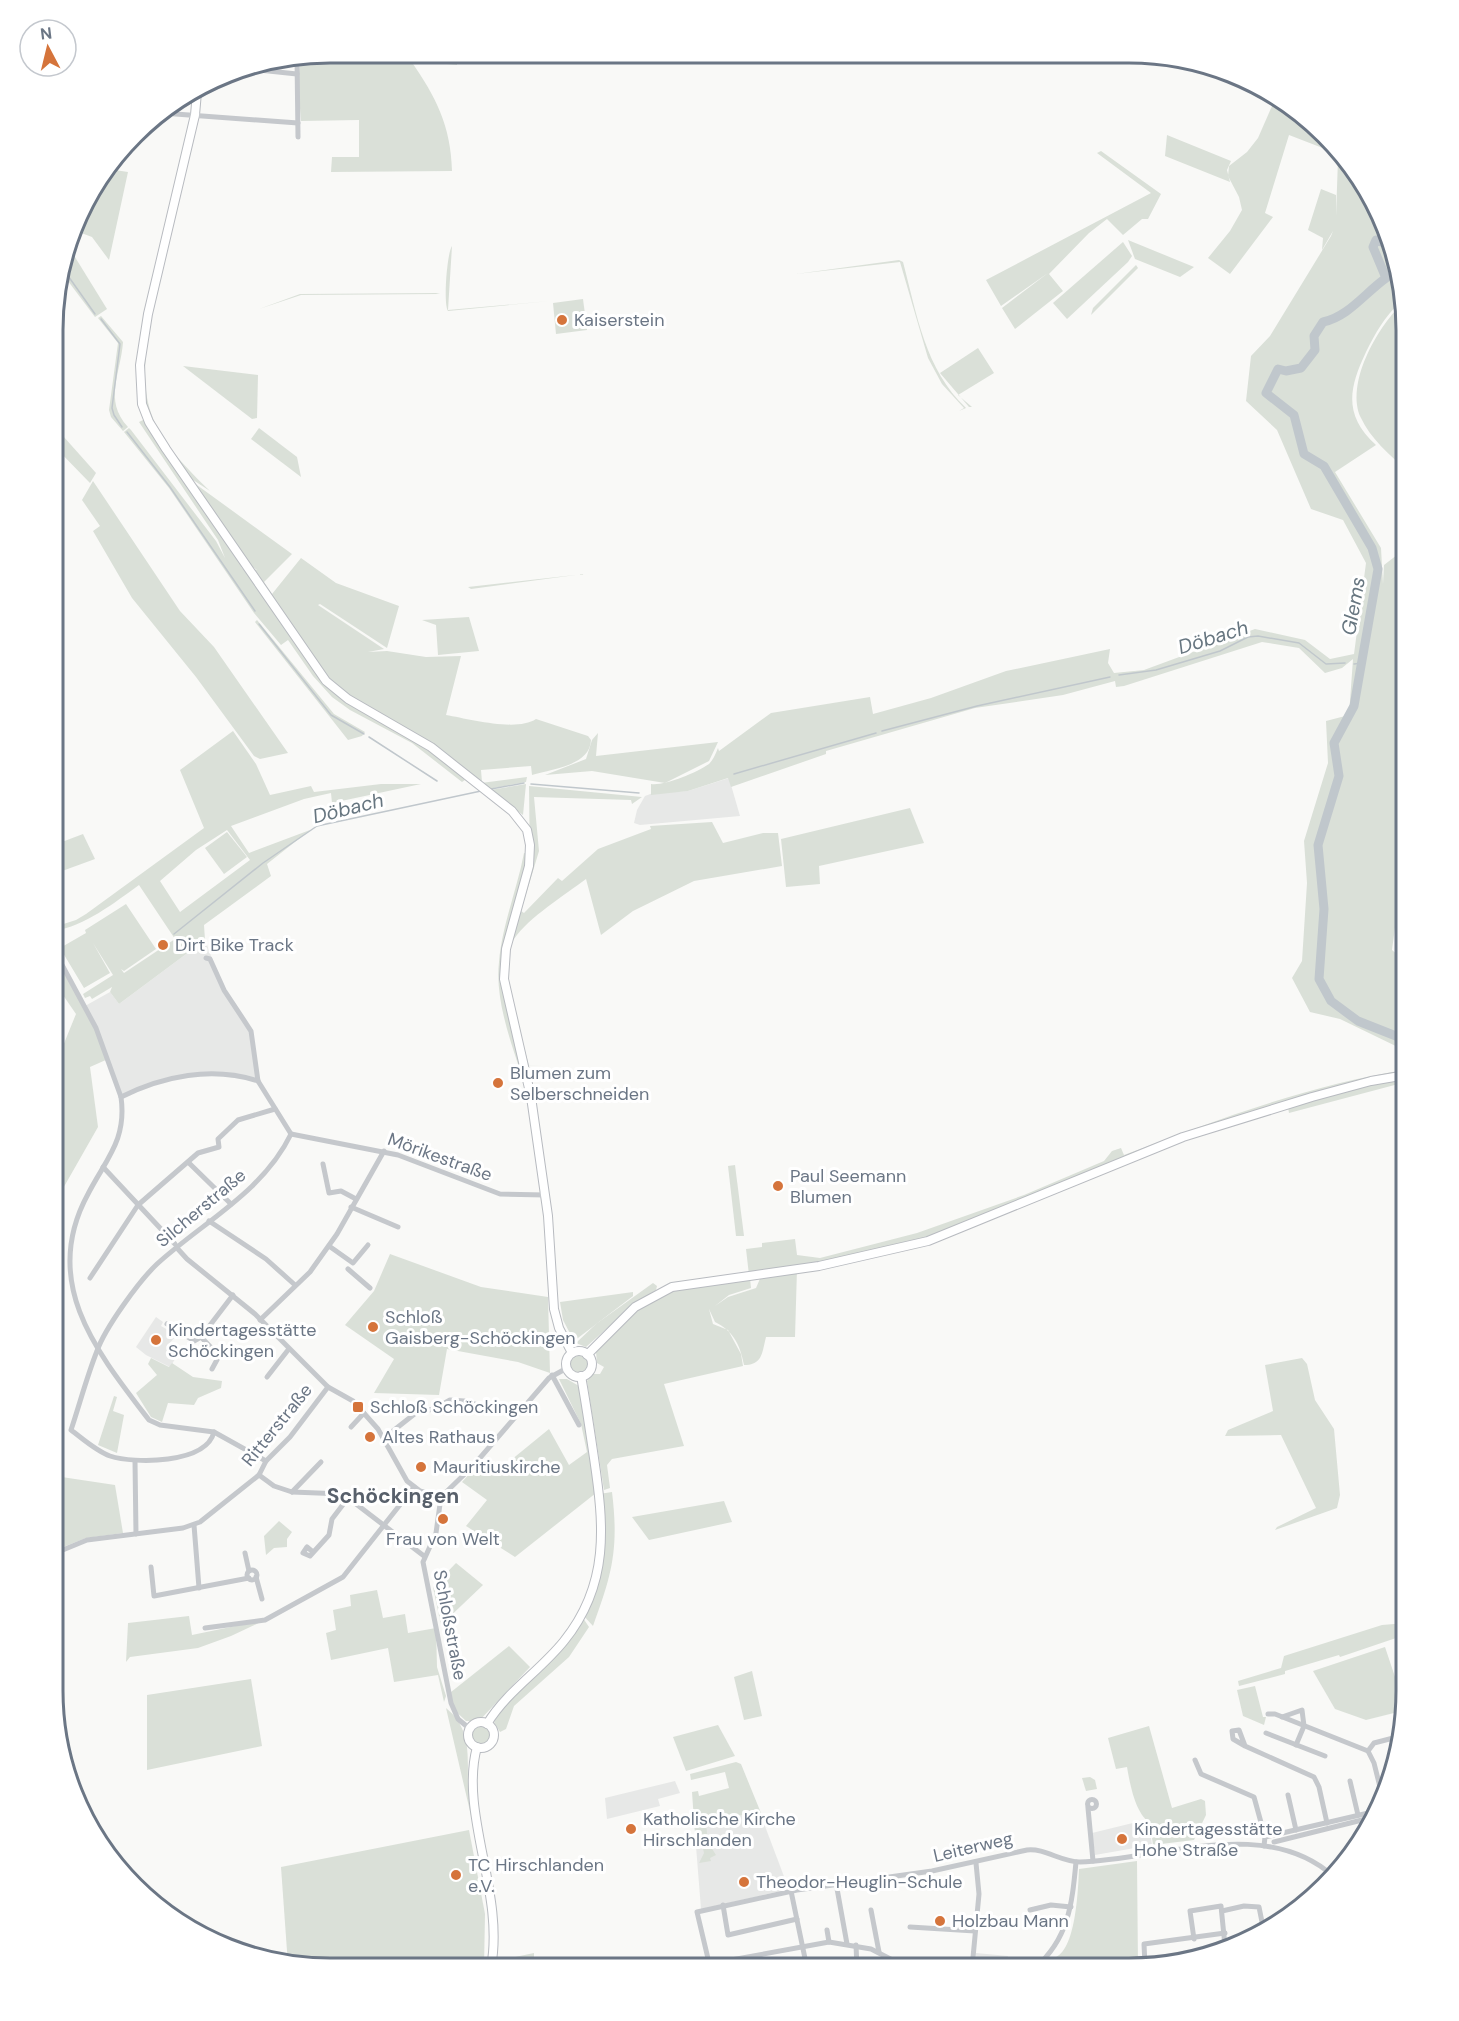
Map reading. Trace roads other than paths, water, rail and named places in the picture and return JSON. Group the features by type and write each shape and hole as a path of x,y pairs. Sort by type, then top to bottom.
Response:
{"main road":[{"path":"196,99 195,115 144,338 139,383 146,414 166,449 326,681 348,699 418,738 522,821 530,845 527,873 506,949 504,973 531,1097 545,1195 554,1309 559,1328 572,1353"},
{"path":"587,1355 635,1307 672,1287 819,1266 928,1241 1183,1137 1312,1097 1396,1077"},
{"path":"581,1352 587,1355 591,1368 581,1376 572,1375 567,1368 567,1360 572,1353 581,1352"},
{"path":"487,1724 505,1699 549,1659 567,1638 582,1613 596,1578 603,1523 581,1376"},
{"path":"477,1723 487,1724 493,1730 493,1740 488,1746 477,1747 469,1740 470,1729 477,1723"},
{"path":"477,1747 473,1784 494,1924 492,1958"}],"street":[{"path":"297,65 298,137"},
{"path":"266,71 297,74"},
{"path":"174,113 298,123"},
{"path":"206,958 210,959 224,990 251,1031 258,1081 291,1134"},
{"path":"63,967 96,1028 121,1097 121,1131 71,1232 71,1289 97,1350 148,1419 160,1425 214,1432 266,1461"},
{"path":"121,1097 176,1076 222,1076 258,1081"},
{"path":"90,1278 138,1205 198,1153 219,1147 218,1139 238,1120 275,1108"},
{"name":"Mörikestraße","path":"291,1134 384,1151 413,1160 490,1191 517,1196 545,1195"},
{"name":"Silcherstraße","path":"135,1461 107,1455 71,1430 97,1350 141,1283 156,1265 176,1246 251,1189 271,1166 291,1134"},
{"path":"260,1320 310,1272 329,1245 384,1151"},
{"path":"189,1163 231,1204"},
{"path":"323,1164 329,1193 341,1191 356,1199"},
{"path":"104,1167 187,1259 233,1295 328,1387 352,1401 364,1413 384,1438 399,1469 414,1487 441,1497 473,1466 552,1375 567,1368"},
{"path":"351,1207 398,1227"},
{"path":"209,1221 266,1259 295,1286"},
{"path":"329,1245 353,1263"},
{"path":"368,1245 346,1270 370,1288"},
{"path":"166,1324 194,1341 201,1337 233,1295"},
{"path":"201,1337 219,1356 212,1368"},
{"path":"267,1377 288,1350"},
{"path":"552,1375 579,1425"},
{"name":"Ritterstraße","path":"63,1550 87,1540 194,1525 219,1509 259,1475 266,1461 290,1437 328,1387"},
{"path":"384,1438 417,1412 434,1409 450,1400 465,1401 516,1416"},
{"path":"351,1426 364,1413"},
{"path":"136,1534 135,1461 165,1459 194,1452 212,1438 214,1432"},
{"path":"292,1492 321,1462"},
{"path":"259,1475 274,1486 292,1492 332,1492 348,1498 423,1556"},
{"path":"205,1628 265,1620 343,1577 414,1487"},
{"name":"Schloßstraße","path":"441,1497 436,1533 423,1556 451,1703 458,1719 470,1729"},
{"path":"314,1552 329,1535 332,1519 348,1498"},
{"path":"194,1525 199,1588"},
{"path":"244,1553 249,1578"},
{"path":"151,1568 154,1596 256,1577"},
{"path":"249,1571 255,1572 262,1599"},
{"path":"1282,1717 1302,1710 1304,1726 1296,1745"},
{"path":"1268,1713 1368,1751 1380,1784"},
{"path":"1266,1733 1325,1756"},
{"path":"1368,1751 1374,1743 1392,1738"},
{"path":"1245,1746 1311,1774 1319,1787 1327,1822"},
{"path":"1196,1760 1201,1774 1254,1797 1265,1837 1264,1846"},
{"path":"1350,1781 1358,1815"},
{"path":"1288,1795 1296,1830"},
{"path":"1088,1808 1093,1861"},
{"path":"1265,1837 1367,1813"},
{"path":"1274,1842 1363,1820"},
{"name":"Leiterweg","path":"707,1958 697,1912 836,1883 924,1873 1032,1849 1076,1862 1183,1847 1264,1846 1298,1854 1312,1860 1326,1871"},
{"path":"1044,1958 1060,1939 1071,1907 1076,1862"},
{"path":"973,1958 979,1894 976,1863"},
{"path":"836,1883 847,1944"},
{"path":"791,1891 806,1958"},
{"path":"723,1905 728,1935 797,1919"},
{"path":"1030,1910 1051,1905 1071,1907"},
{"path":"1194,1939 1190,1911 1219,1906 1222,1911 1225,1940"},
{"path":"1222,1911 1244,1906 1259,1907 1262,1923"},
{"path":"871,1910 879,1952"},
{"path":"910,1927 975,1931"},
{"path":"827,1930 829,1942"},
{"path":"1145,1957 1144,1944 1225,1933"},
{"path":"745,1958 829,1942 856,1945 890,1958"},
{"path":"856,1945 857,1958"}],"waterway":[{"name":"Glems","path":"1381,242 1376,240 1373,247 1386,278 1348,310 1323,322 1314,336 1315,350 1301,368 1286,371 1278,369 1266,393 1294,415 1304,454 1324,466 1372,548 1378,569 1354,706 1334,743 1339,776 1318,845 1324,909 1319,979 1331,1001 1358,1021 1396,1036"},
{"path":"68,276 95,314"},
{"path":"101,319 120,344 112,408 122,427"},
{"path":"127,432 170,487 255,611"},
{"path":"259,624 331,715 364,734"},
{"name":"Döbach","path":"1119,675 1156,670 1220,651 1248,637 1258,636 1299,643 1326,664 1345,663"},
{"name":"Döbach","path":"1354,664 1362,663"},
{"name":"Döbach","path":"882,731 977,706 1110,677"},
{"name":"Döbach","path":"734,774 876,733"},
{"path":"369,737 437,781"},
{"name":"Döbach","path":"491,789 524,783"},
{"name":"Döbach","path":"531,784 639,793"},
{"name":"Döbach","path":"174,934 263,863 317,826 481,791"}],"place":[{"name":"Kaiserstein","path":"562,320"},
{"name":"Dirt Bike Track","path":"163,945"},
{"name":"Blumen zum Selberschneiden","path":"498,1083"},
{"name":"Paul Seemann Blumen","path":"778,1186"},
{"name":"Schloß Gaisberg-Schöckingen","path":"373,1327"},
{"name":"Kindertagesstätte Schöckingen","path":"156,1340"},
{"name":"Schloß Schöckingen","path":"358,1407"},
{"name":"Altes Rathaus","path":"370,1437"},
{"name":"Mauritiuskirche","path":"421,1467"},
{"name":"Frau von Welt","path":"443,1519"},
{"name":"Katholische Kirche Hirschlanden","path":"631,1829"},
{"name":"Kindertagesstätte Hohe Straße","path":"1122,1839"},
{"name":"TC Hirschlanden e.V.","path":"456,1875"},
{"name":"Theodor-Heuglin-Schule","path":"744,1882"},
{"name":"Holzbau Mann","path":"940,1921"}],"district":[{"name":"Schöckingen","path":"393,1496"}]}
